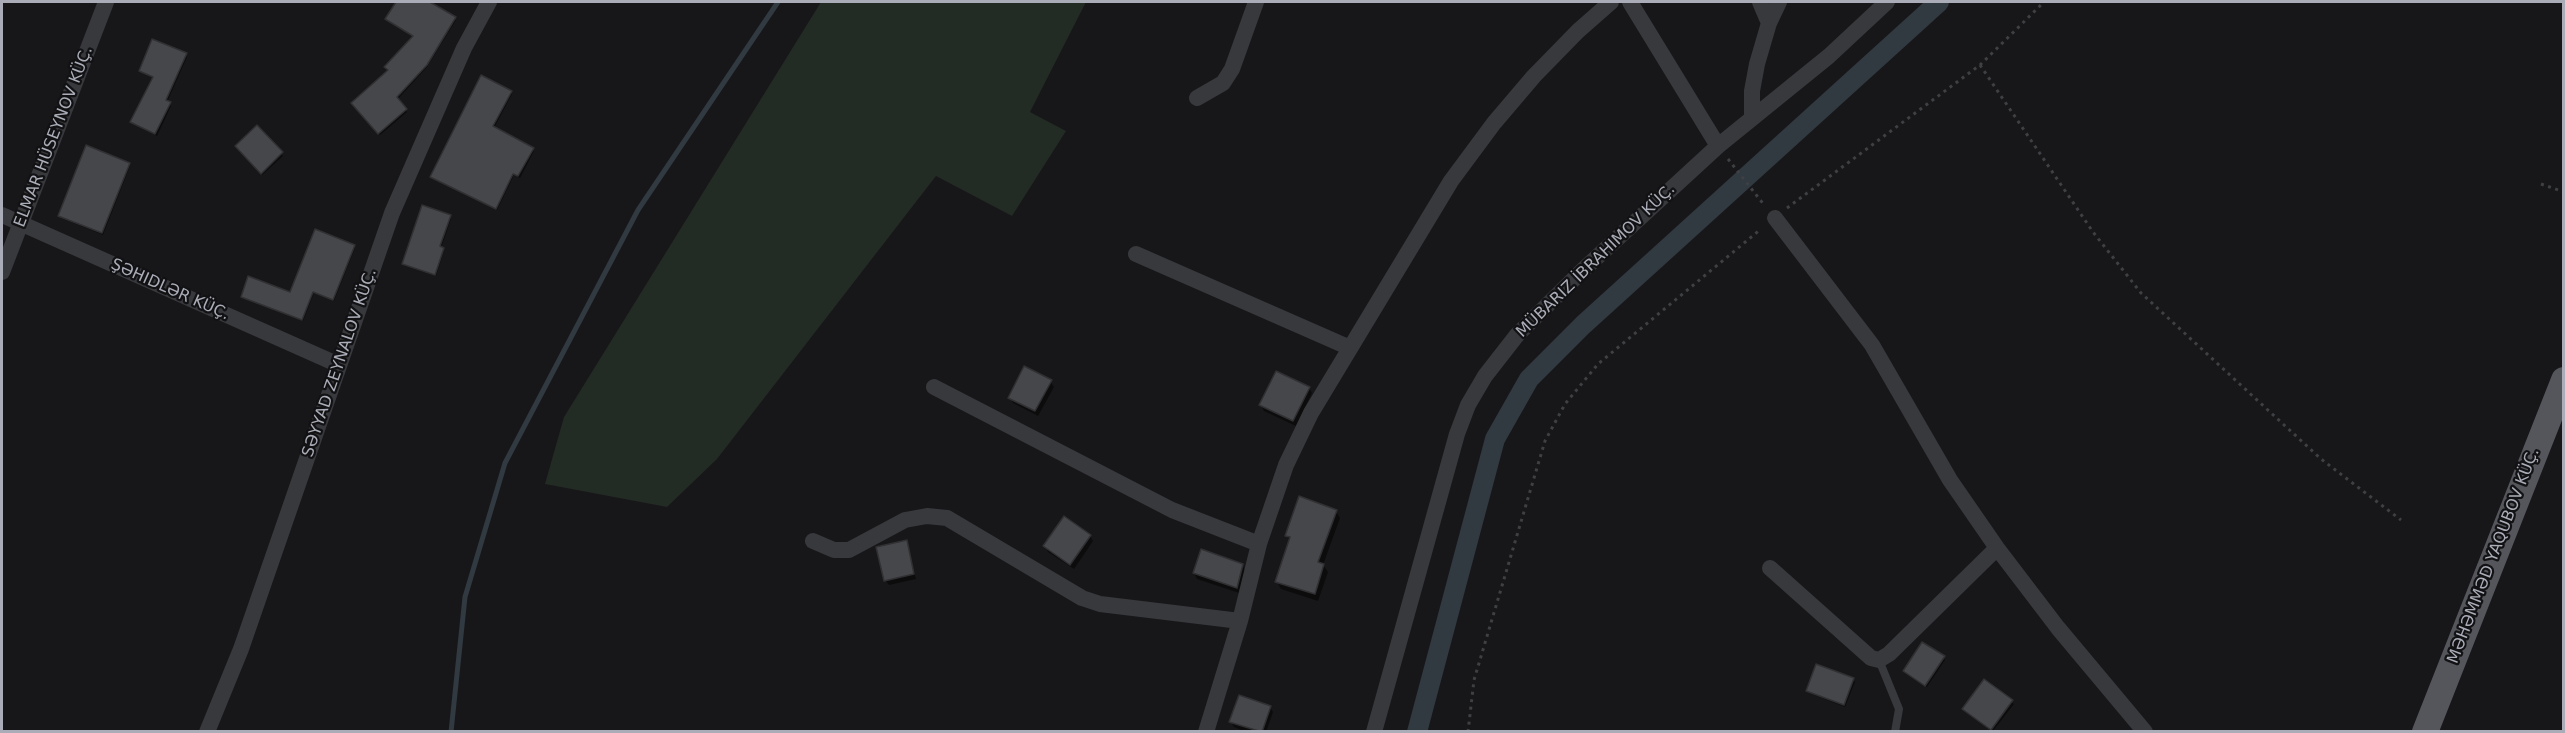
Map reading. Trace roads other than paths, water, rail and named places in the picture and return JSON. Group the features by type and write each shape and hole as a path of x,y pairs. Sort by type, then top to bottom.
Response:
{"main road":[{"name":"MƏHƏMMƏD YAQUBOV KÜÇ.","path":"2425,732 2564,380"}],"street":[{"name":"ELMAR HÜSEYNOV KÜÇ.","path":"2,272 106,2"},
{"name":"SƏYYAD ZEYNALOV KÜÇ.","path":"207,732 241,649 392,213 459,59 489,2"},
{"path":"1197,98 1223,83 1232,69 1256,2"},
{"path":"1206,732 1240,621 1259,544 1286,465 1311,413 1348,347 1451,181 1494,123 1548,61 1611,2"},
{"path":"1630,2 1718,146"},
{"path":"1760,2 1769,23"},
{"path":"1752,116 1752,91 1757,64 1769,23 1779,2"},
{"name":"MÜBARIZ İBRAHIMOV KÜÇ.","path":"1374,732 1457,434 1468,405 1485,376 1517,335 1583,270 1752,116 1829,56 1887,2"},
{"name":"ŞƏHIDLƏR KÜÇ.","path":"2,215 339,364"},
{"path":"1774,218 1872,345 1950,480 1997,548 2058,628 2145,732"},
{"path":"1136,254 1348,347"},
{"path":"934,387 1172,510 1259,544"},
{"path":"813,541 834,550 849,550 905,520 927,516 947,518 1082,598 1100,604 1240,621"},
{"path":"1770,567 1871,658 1879,660 1889,654 1997,548"}],"lane":[{"path":"1879,660 1899,709 1895,732"}],"waterway":[{"path":"451,732 465,597 505,463 638,210 778,2"},
{"path":"1417,732 1495,439 1529,379 1583,325 1939,2"}]}
